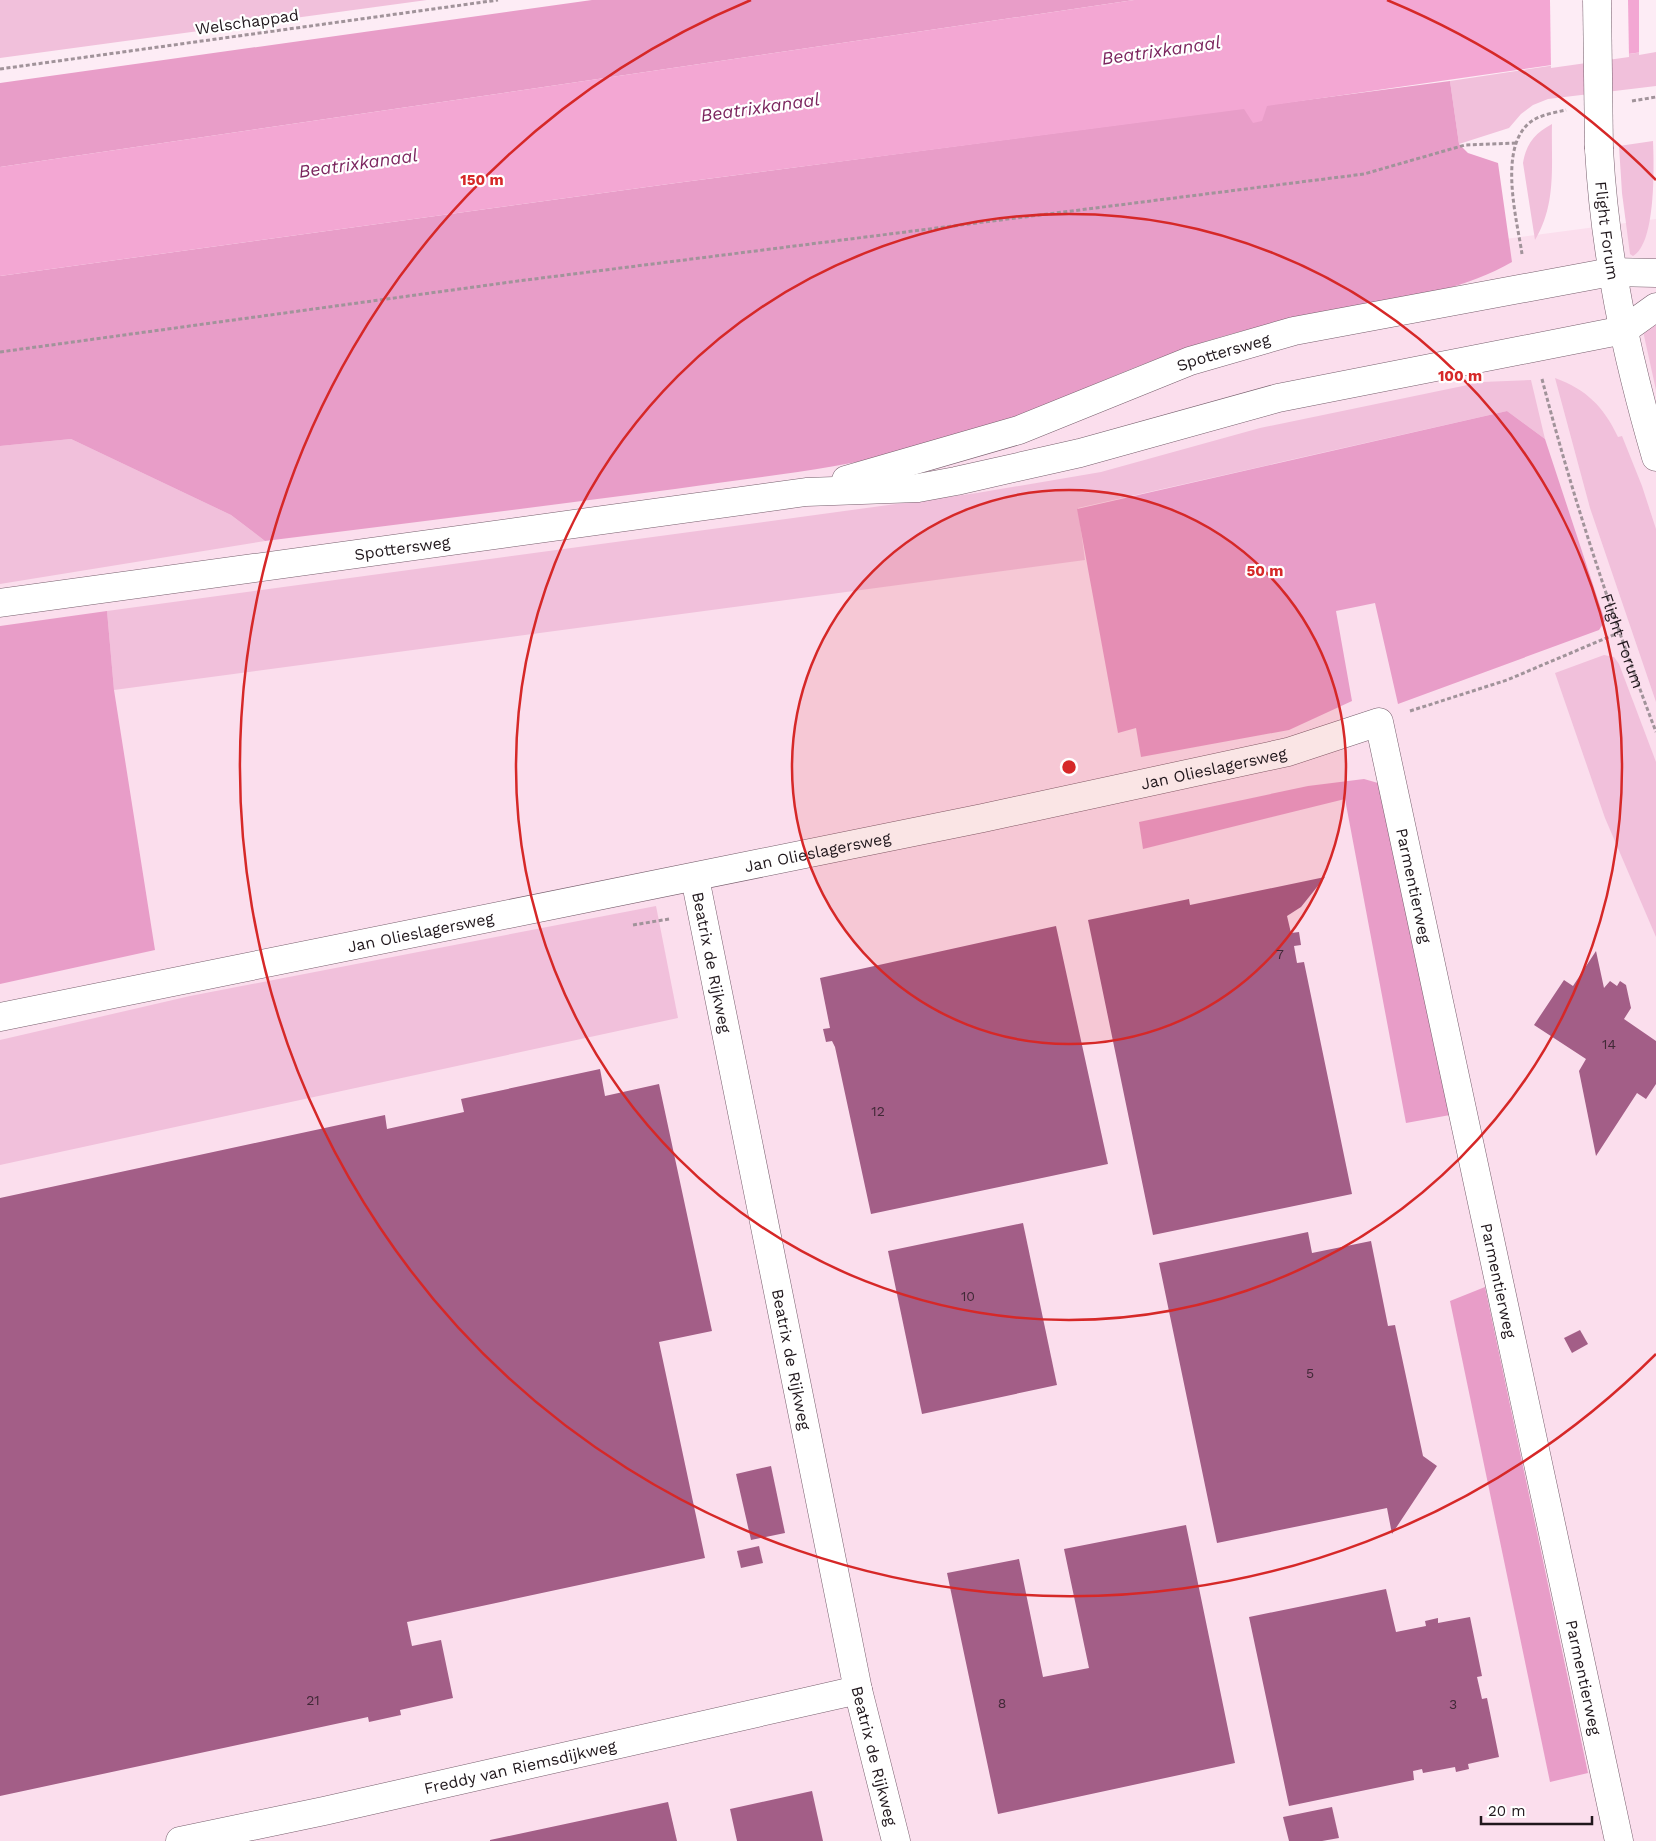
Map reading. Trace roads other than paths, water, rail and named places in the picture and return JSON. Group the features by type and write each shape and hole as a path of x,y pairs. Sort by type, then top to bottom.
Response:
{"street":[{"name":"Flight Forum","path":"1597,0 1599,149 1611,272 1639,398 1656,457"},
{"name":"Spottersweg","path":"806,492 1018,430 1182,364 1285,334 1611,272 1656,273"},
{"name":"Spottersweg","path":"0,603 806,492 918,488 1080,453 1278,398 1624,330 1656,307"},
{"name":"Jan Olieslagersweg","path":"0,1017 695,878 1288,752 1379,722"},
{"name":"Parmentierweg","path":"1379,722 1619,1841"},
{"name":"Beatrix de Rijkweg","path":"695,878 858,1690 896,1841"},
{"name":"Freddy van Riemsdijkweg","path":"180,1841 324,1811 858,1690"}],"water":[{"name":"Beatrixkanaal","path":"1134,0 1656,0 1656,50 1267,106 1262,121 1253,123 1244,109 676,183 0,276 0,167"}]}
